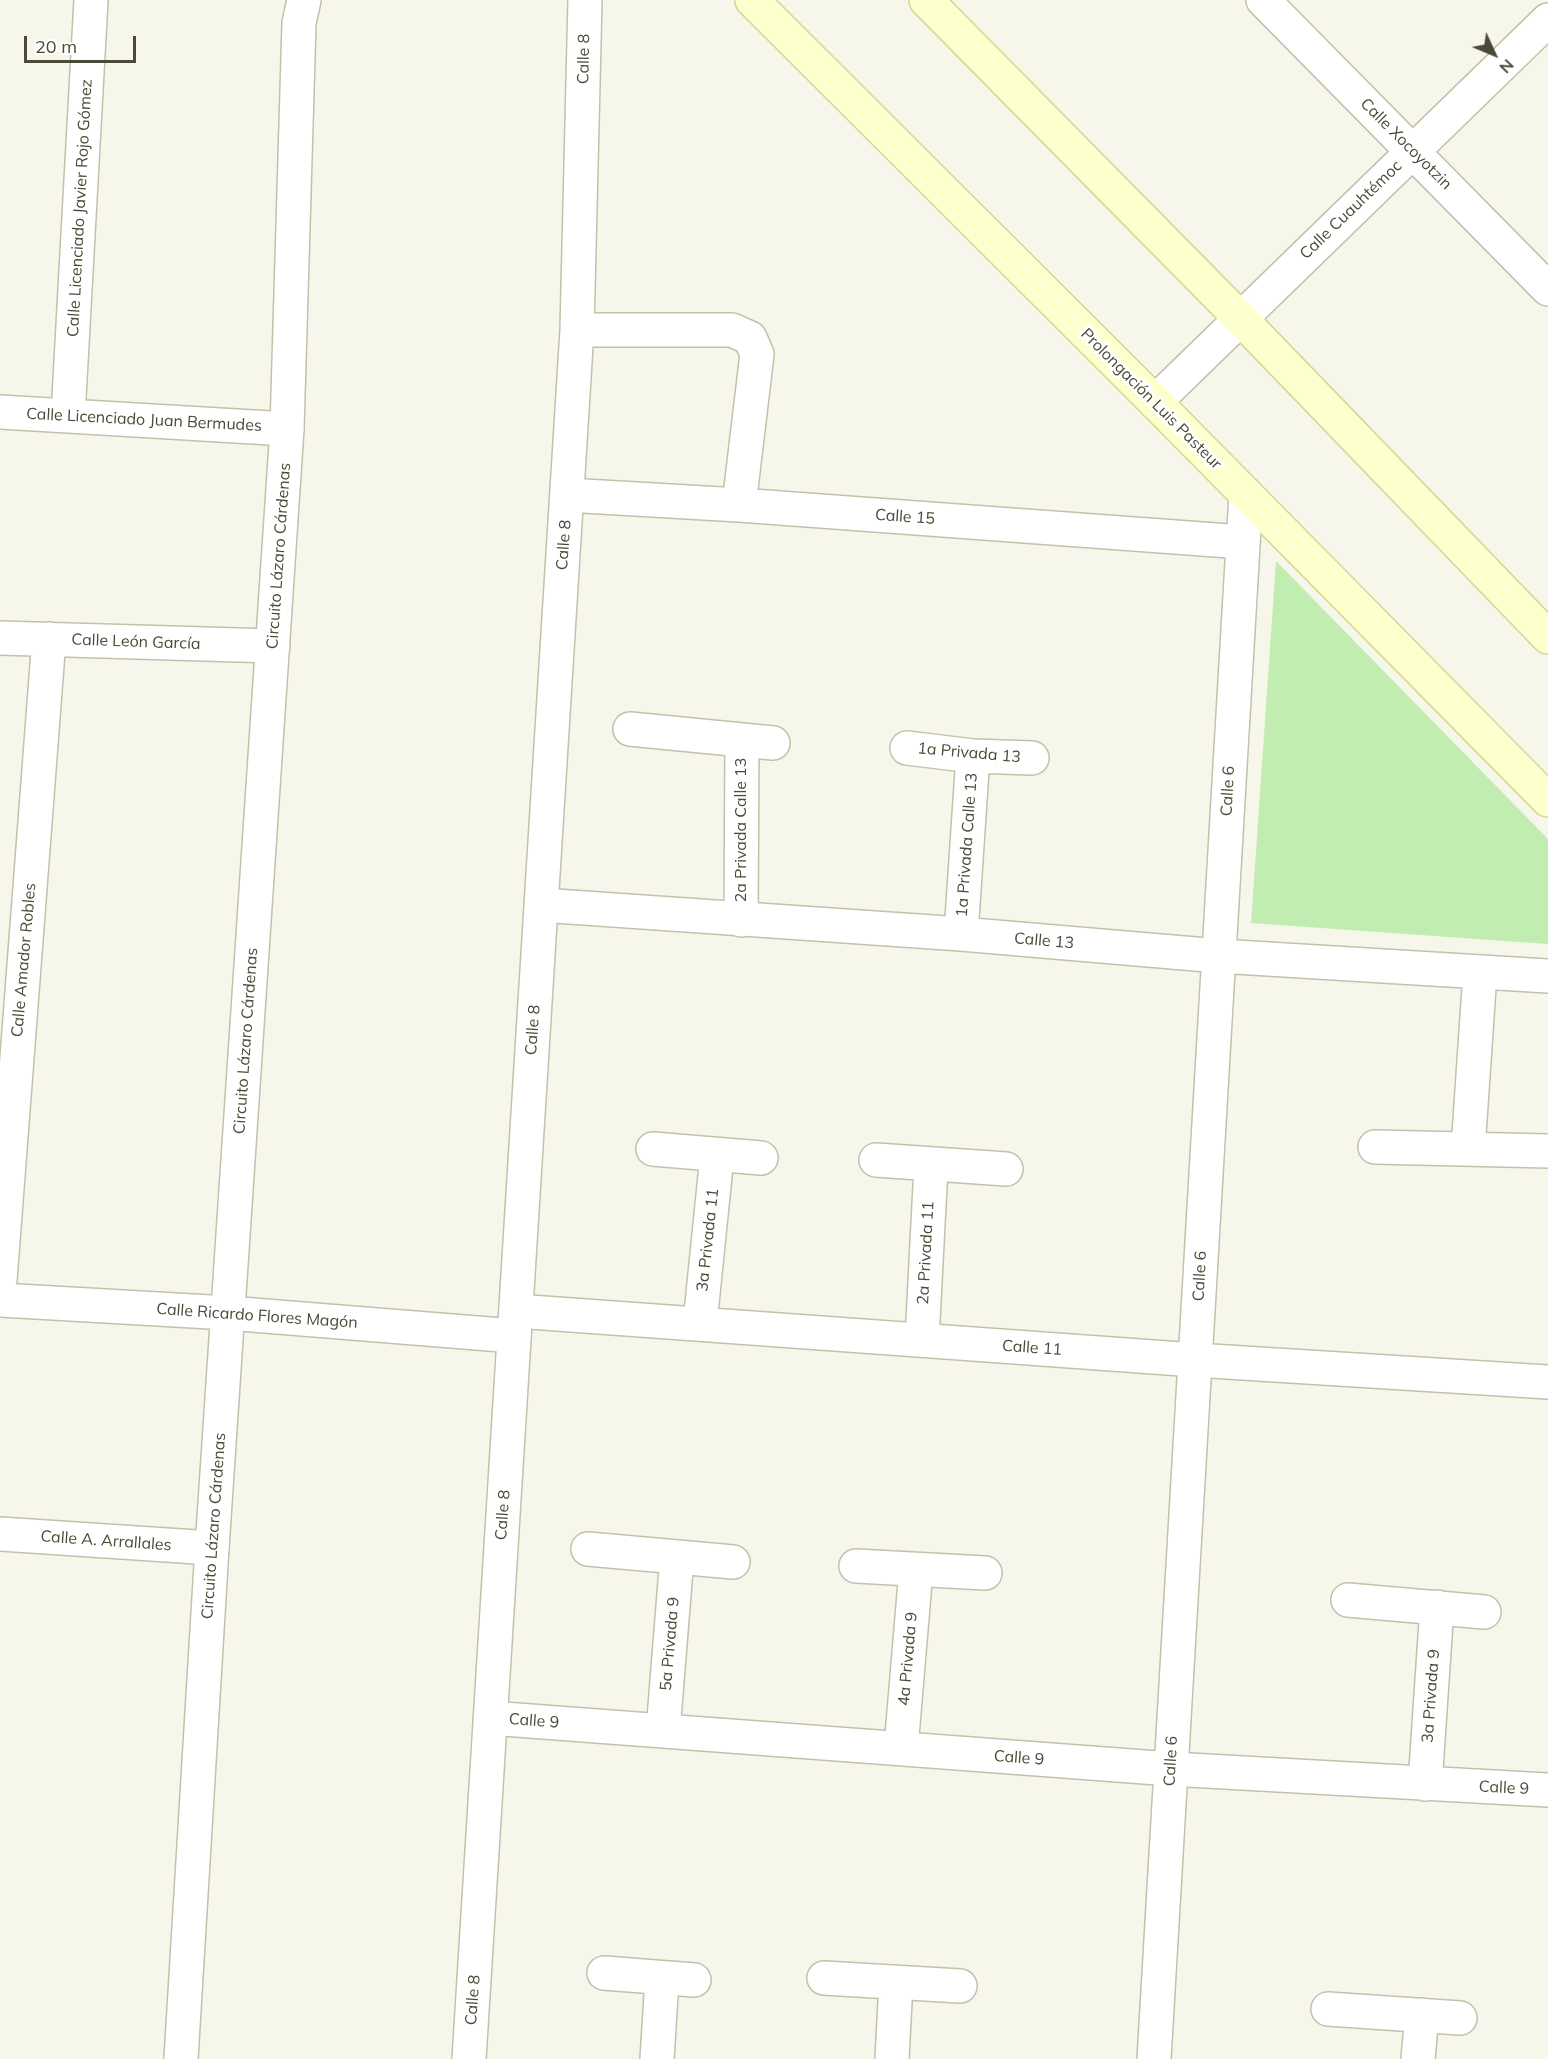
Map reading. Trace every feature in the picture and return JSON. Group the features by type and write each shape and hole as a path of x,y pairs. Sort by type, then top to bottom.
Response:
{"main road":[{"name":"Prolongación Luis Pasteur","path":"752,0 1155,402 1548,800"},
{"path":"926,0 1240,318 1548,637"}],"street":[{"name":"Calle Licenciado Javier Rojo Gómez","path":"68,416 92,0"},
{"name":"Calle 8","path":"469,2059 577,330 585,0"},
{"name":"Calle Xocoyotzin","path":"1263,0 1548,289"},
{"name":"Circuito Lázaro Cárdenas","path":"182,2059 212,1548 287,429 296,8"},
{"name":"Calle Cuauhtémoc","path":"1155,402 1548,20"},
{"path":"577,330 732,330 750,338 757,354 739,505"},
{"name":"Calle Licenciado Juan Bermudes","path":"0,412 287,429"},
{"name":"Calle 6","path":"1154,2059 1246,494"},
{"name":"Calle 15","path":"567,495 739,505 1243,542"},
{"name":"Calle León García","path":"0,638 273,646"},
{"name":"Calle Amador Robles","path":"0,1280 7,1088 49,639"},
{"name":"2a Privada Calle 13","path":"630,729 757,742 741,920"},
{"name":"1a Privada 13","path":"907,748 973,756 1032,758"},
{"name":"1a Privada Calle 13","path":"961,934 973,756"},
{"name":"Calle 13","path":"541,905 961,934 1219,956 1548,976"},
{"path":"1468,1149 1480,973"},
{"path":"1375,1147 1548,1151"},
{"path":"653,1149 761,1158"},
{"name":"3a Privada 11","path":"700,1323 717,1156"},
{"path":"876,1160 931,1166 1006,1169"},
{"name":"2a Privada 11","path":"922,1340 931,1166"},
{"name":"Calle Ricardo Flores Magón","path":"0,1300 228,1313 515,1324"},
{"name":"Calle 11","path":"515,1324 700,1323 1194,1360 1548,1382"},
{"name":"Calle A. Arrallales","path":"0,1534 212,1548"},
{"path":"588,1549 733,1562"},
{"name":"5a Privada 9","path":"663,1731 677,1557"},
{"path":"856,1566 985,1573"},
{"name":"4a Privada 9","path":"901,1748 916,1570"},
{"path":"1348,1599 1484,1612"},
{"name":"3a Privada 9","path":"1425,1784 1437,1607"},
{"name":"Calle 9","path":"490,1718 1171,1769 1548,1790"},
{"path":"604,1973 694,1980"},
{"path":"657,2059 662,1978"},
{"path":"824,1978 960,1986"},
{"path":"892,2059 896,1982"},
{"path":"1328,2009 1460,2018"},
{"path":"1418,2059 1422,2015"}],"green space":[{"path":"1276,561 1548,839 1548,944 1251,923"}]}
